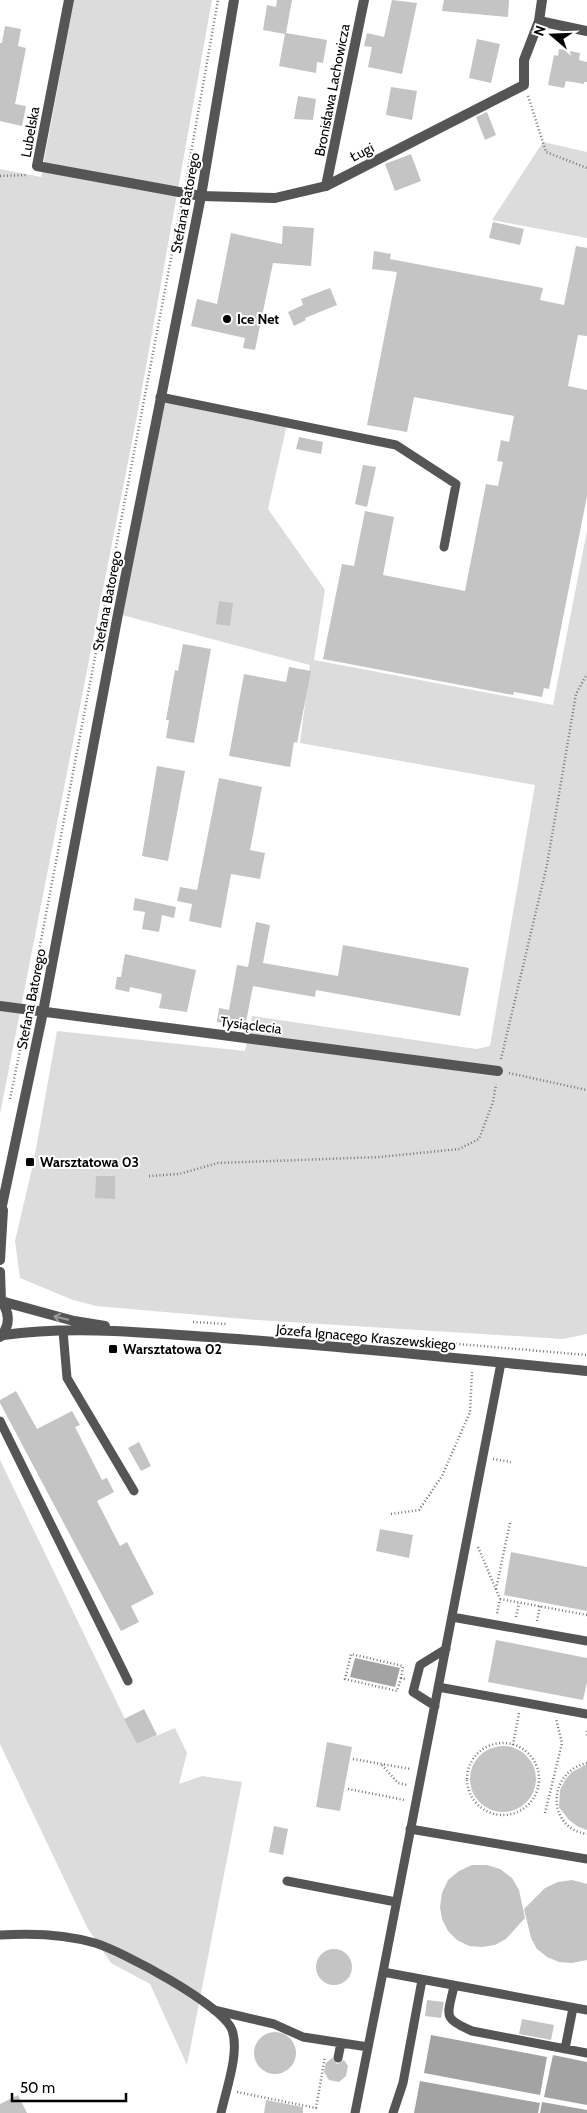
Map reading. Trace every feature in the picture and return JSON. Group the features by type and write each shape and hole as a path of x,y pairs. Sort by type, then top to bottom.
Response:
{"street":[{"name":"Lubelska","path":"69,0 37,166 200,196"},
{"name":"Stefana Batorego","path":"0,1260 1,1210 44,1012 160,397 200,196 234,0"},
{"name":"Bronisława Lachowicza","path":"326,186 364,0"},
{"path":"524,85 524,60 539,22 542,0"},
{"path":"539,22 587,31"},
{"name":"Ługi","path":"200,196 275,198 326,186 524,85"},
{"name":"Tysiąclecia","path":"0,1006 498,1070"},
{"path":"0,1272 1,1300 6,1307 8,1321 1,1336"},
{"name":"Józefa Ignacego Kraszewskiego","path":"1,1300 74,1321 143,1332"},
{"name":"Józefa Ignacego Kraszewskiego","path":"1,1336 63,1331 143,1332 255,1340 587,1371"}],"lane":[{"path":"160,397 396,445 456,484 444,547"},
{"path":"63,1331 67,1378 134,1491"},
{"path":"355,2113 501,1363"},
{"path":"0,1421 128,1681"},
{"path":"452,1617 587,1641"},
{"path":"434,1706 414,1692 416,1682 420,1665 446,1649"},
{"path":"438,1687 587,1714"},
{"path":"410,1829 587,1860"},
{"path":"287,1881 396,1902"},
{"path":"0,1936 41,1935 95,1943 134,1960 172,1981 213,2010 232,2029 235,2049 221,2113"},
{"path":"383,1972 587,2010"},
{"path":"394,2113 404,2083 422,1980"},
{"path":"454,1986 448,2012 449,2019 454,2024 472,2031 587,2053"},
{"path":"565,2049 573,2008"},
{"path":"213,2010 274,2024 303,2036 368,2047"},
{"path":"338,2058 341,2043"}],"path":[{"path":"10,1101 184,193 218,0"},
{"path":"524,85 546,152 587,168"},
{"path":"149,1176 179,1174 218,1163 380,1157 460,1149 479,1139 493,1102 498,1070 547,865 576,694 587,674"},
{"path":"498,1070 587,1090"},
{"path":"391,1514 418,1510 442,1476 470,1412 473,1360"},
{"path":"484,1456 511,1462"},
{"path":"496,1590 510,1523"},
{"path":"477,1544 500,1599 494,1625"},
{"path":"500,1599 587,1615"},
{"path":"350,1654 403,1666 401,1678 397,1691 345,1679 350,1654"},
{"path":"401,1678 416,1682"},
{"path":"513,1745 521,1702"},
{"path":"545,1812 562,1743 553,1708"},
{"path":"587,1731 587,1737"},
{"path":"502,1743 513,1745 530,1755 536,1763 539,1783 537,1792 529,1805 516,1813 495,1814 476,1803 470,1793 467,1782 468,1771 473,1760 490,1746 502,1743"},
{"path":"353,1759 416,1770"},
{"path":"587,1763 570,1770 562,1779 557,1790 556,1801 565,1822 574,1829 587,1834"},
{"path":"380,1764 398,1783 413,1786"},
{"path":"348,1789 416,1802"},
{"path":"226,2090 316,2108 328,2040"}],"shaded area":[{"path":"74,0 212,0 138,411 0,1114 0,169 41,177"},
{"path":"543,142 587,152 587,238 492,220"},
{"path":"160,397 287,424 268,509 325,590 314,660 553,705 587,531 587,1334 563,1339 257,1320 96,1306 73,1300 20,1278 15,1241 34,1160 57,1031 245,1051 252,1016 476,1049 490,1046 535,785 300,743 310,665 118,614"},
{"path":"0,1460 137,1744 175,1728 187,1753 179,1784 202,1776 242,1782 187,2065 150,1984 111,1963 87,1927 0,1744"},
{"path":"355,1658 400,1668 395,1687 350,1677"},
{"path":"431,2035 547,2057 540,2095 424,2073"},
{"path":"553,2055 587,2062 587,2105 544,2097"},
{"path":"420,2081 540,2103 538,2113 414,2113"},
{"path":"542,2102 587,2110 587,2113 540,2113"}],"building":[{"path":"277,0 292,0 286,33 327,40 323,63 317,62 316,73 279,66 285,34 263,30 267,5 276,7"},
{"path":"392,0 417,3 402,74 368,67 372,47 364,46 367,33 384,37"},
{"path":"444,0 509,0 508,17 442,11"},
{"path":"5,26 21,29 18,46 26,48 15,104 26,106 22,126 0,121 0,43 2,43"},
{"path":"477,39 500,44 491,83 469,78"},
{"path":"559,49 580,53 579,60 587,62 587,82 584,82 584,84 566,81 564,88 548,85 554,55 558,56"},
{"path":"391,87 417,91 412,120 386,115"},
{"path":"298,96 316,99 313,120 294,119"},
{"path":"487,112 496,135 485,140 476,117"},
{"path":"411,154 421,181 395,191 385,164"},
{"path":"493,222 524,229 520,245 489,238"},
{"path":"283,226 314,228 311,266 273,263 255,350 243,348 245,338 191,326 197,299 217,304 231,233 282,244"},
{"path":"576,246 587,248 587,336 578,335 568,386 587,390 587,496 549,689 544,688 542,697 514,692 513,695 323,659 342,564 354,566 365,511 394,517 383,575 465,591 486,484 498,486 503,462 497,461 501,440 509,442 514,416 414,397 407,432 367,425 397,272 372,269 374,251 391,254 390,259 543,288 540,300 564,305"},
{"path":"330,288 337,305 305,318 306,320 294,326 288,312 303,305 301,299"},
{"path":"299,437 323,442 321,454 296,449"},
{"path":"363,465 376,467 367,507 355,504"},
{"path":"219,601 233,603 230,626 216,624"},
{"path":"183,644 211,649 194,743 166,738 169,720 166,720 175,670 178,671"},
{"path":"289,667 311,671 297,743 294,742 290,767 229,756 244,674 286,682"},
{"path":"157,766 185,771 168,861 142,856"},
{"path":"219,778 262,787 250,850 265,853 260,879 231,874 221,928 189,921 192,904 177,901 180,887 197,890"},
{"path":"135,898 176,907 174,918 162,915 159,932 142,929 145,912 133,910"},
{"path":"256,922 270,925 263,963 338,976 343,945 469,968 460,1016 316,990 315,997 253,986 245,1027 217,1022 219,1008 229,1010 237,965 248,967"},
{"path":"125,954 196,970 187,1012 159,1008 162,994 130,987 129,992 115,989 117,977 121,977"},
{"path":"96,1176 115,1176 115,1199 95,1198"},
{"path":"16,1391 37,1429 72,1411 80,1425 75,1427 102,1480 107,1478 114,1492 97,1501 120,1546 127,1542 154,1594 131,1606 139,1622 121,1631 0,1403 0,1400"},
{"path":"139,1442 151,1466 141,1471 128,1448"},
{"path":"380,1529 413,1535 409,1558 376,1551"},
{"path":"511,1552 587,1567 587,1611 504,1595"},
{"path":"496,1640 587,1658 587,1682 583,1700 488,1682"},
{"path":"144,1709 157,1735 137,1744 124,1719"},
{"path":"327,1742 352,1747 340,1811 316,1807"},
{"path":"503,1746 516,1748 526,1756 534,1766 536,1779 534,1792 526,1802 516,1810 503,1812 490,1810 480,1802 472,1792 470,1779 472,1766 480,1756 490,1748"},
{"path":"587,1764 587,1830 569,1820 559,1807 560,1790 565,1780 572,1772"},
{"path":"274,1826 288,1829 283,1855 269,1852"},
{"path":"472,1865 487,1865 500,1869 512,1878 519,1890 525,1918 506,1939 495,1945 469,1946 457,1940 448,1931 442,1919 440,1907 442,1893 448,1880 459,1871"},
{"path":"572,1880 587,1884 587,1960 572,1963 559,1962 547,1957 537,1949 531,1938 524,1909 545,1888 558,1882"},
{"path":"334,1949 341,1950 347,1954 351,1960 351,1974 347,1980 341,1984 334,1985 327,1984 321,1980 317,1974 316,1967 317,1960 321,1954 327,1950"},
{"path":"427,2000 444,2002 441,2018 425,2016"},
{"path":"522,2019 554,2025 551,2040 519,2034"},
{"path":"275,2032 290,2038 296,2053 290,2068 275,2074 260,2068 254,2053 260,2038"},
{"path":"332,2058 337,2064 344,2060 348,2066 346,2076 339,2082 329,2080 324,2072 326,2063"},
{"path":"18,2095 27,2113 0,2113 0,2104"},
{"path":"266,2100 303,2107 303,2113 264,2113"}],"place":[{"name":"Ice Net","path":"227,319"},
{"name":"Warsztatowa 03","path":"30,1162"},
{"name":"Warsztatowa 02","path":"113,1349"}]}
